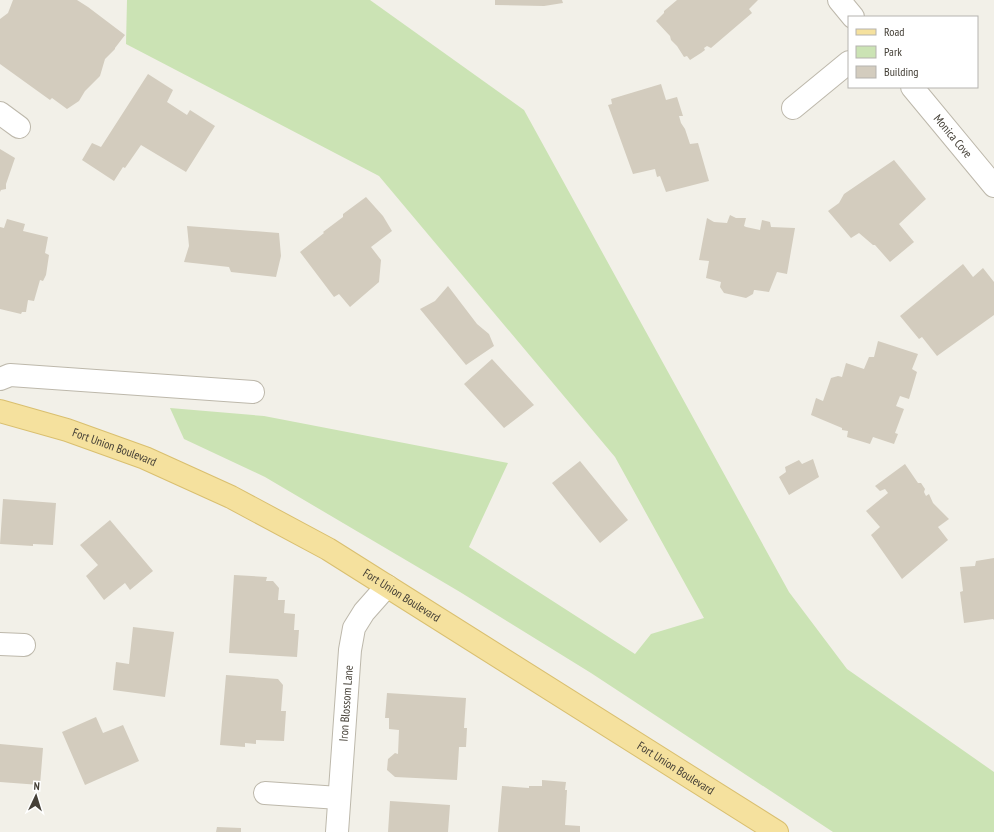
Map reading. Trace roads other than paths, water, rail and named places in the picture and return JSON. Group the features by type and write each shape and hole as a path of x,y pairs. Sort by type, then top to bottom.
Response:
{"main road":[{"name":"Fort Union Boulevard","path":"0,411 67,430 145,458 224,494 328,549 777,832"}],"street":[{"path":"839,0 852,16"},
{"path":"793,108 848,63"},
{"name":"Monica Cove","path":"913,88 994,186"},
{"path":"0,113 19,127"},
{"path":"0,379 10,375 253,392"},
{"name":"Iron Blossom Lane","path":"337,832 350,650 354,628 364,612 387,586"},
{"path":"0,644 24,645"},
{"path":"265,793 340,798"}]}
